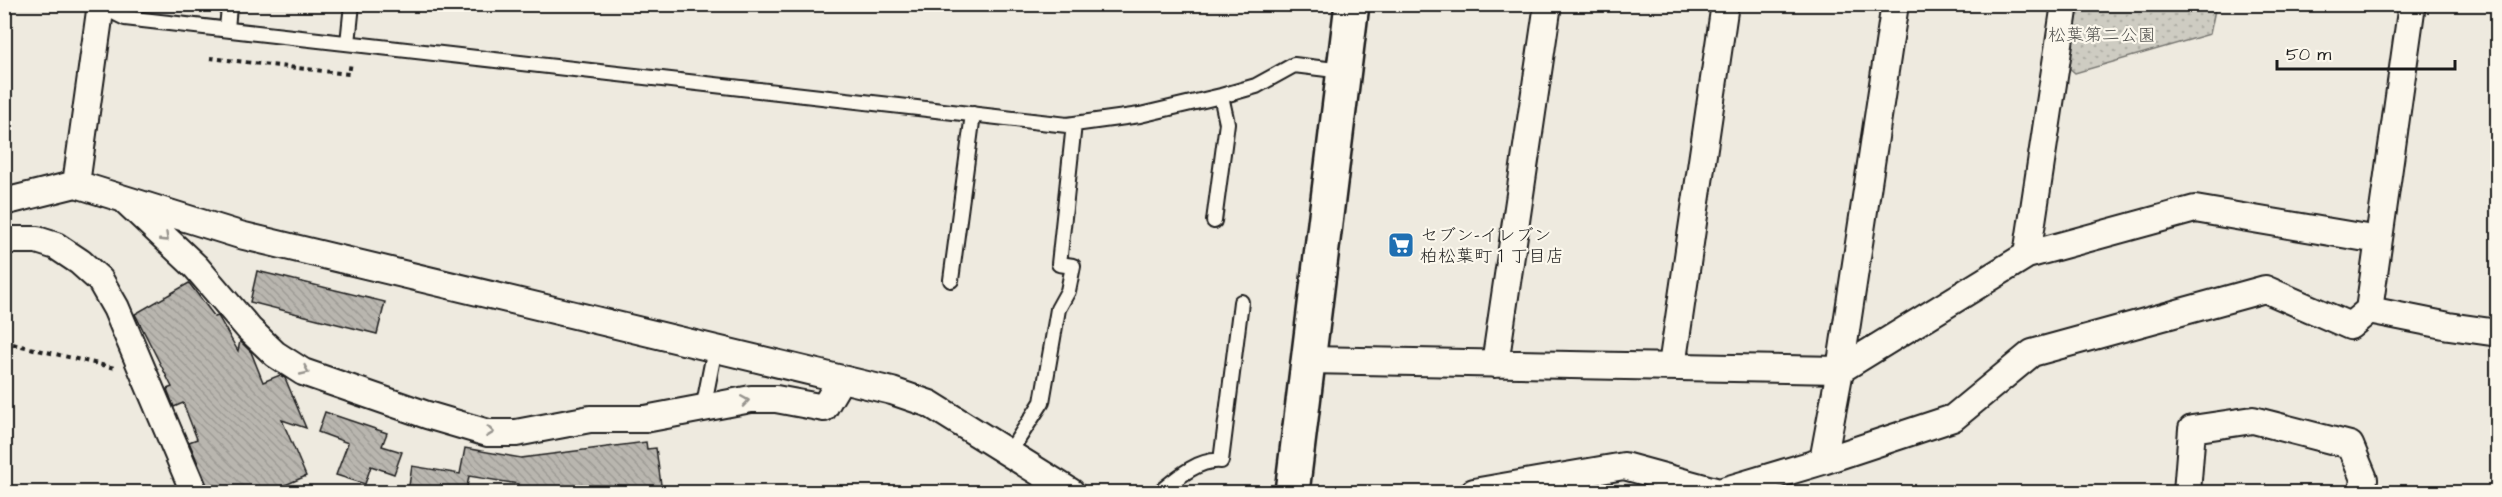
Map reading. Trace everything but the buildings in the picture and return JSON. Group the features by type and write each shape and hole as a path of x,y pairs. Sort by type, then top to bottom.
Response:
{"street":[{"path":"1292,492 1352,4"},
{"path":"1495,364 1548,4"},
{"path":"1672,366 1725,4"},
{"path":"1823,461 1840,370 1894,4"},
{"path":"2027,255 2065,4"},
{"path":"1474,492 1624,466 1719,492 1823,461 1953,418 2032,352 2265,289 2350,326 2369,310 2412,4"},
{"path":"76,184 97,5"},
{"path":"4,202 76,184 240,235 892,391 930,404 1071,492"},
{"path":"122,197 196,267 249,329 275,354 303,372 427,415 488,433 516,433 590,419 645,418 751,399 776,399 824,408 842,379"},
{"path":"1308,360 1840,370 2027,255 2195,209 2378,240"},
{"path":"4,240 38,240 56,246 81,262 100,280 108,291 194,492"},
{"path":"2369,310 2498,333"},
{"path":"2187,492 2192,429 2253,420 2350,445 2364,479 2362,492"}],"lane":[{"path":"348,43 352,4"},
{"path":"97,5 125,18 1066,125 1140,115 1221,96 1256,86 1294,65 1344,71"},
{"path":"227,29 229,6"},
{"path":"1214,221 1227,123 1221,96"},
{"path":"951,280 973,114"},
{"path":"1009,453 1042,402 1058,309 1070,283 1073,266 1059,264 1074,124"},
{"path":"1160,492 1180,474 1212,460 1221,461 1240,302"},
{"path":"703,409 715,348"}],"path":[{"path":"210,58 349,74 351,61 361,62"},
{"path":"4,342 143,373"}],"green space":[{"name":"松葉第二公園","path":"2076,5 2216,5 2210,34 2075,73 2067,66"}],"place":[{"name":"セブン-イレブン 柏松葉町１丁目店","path":"1401,245"}]}
